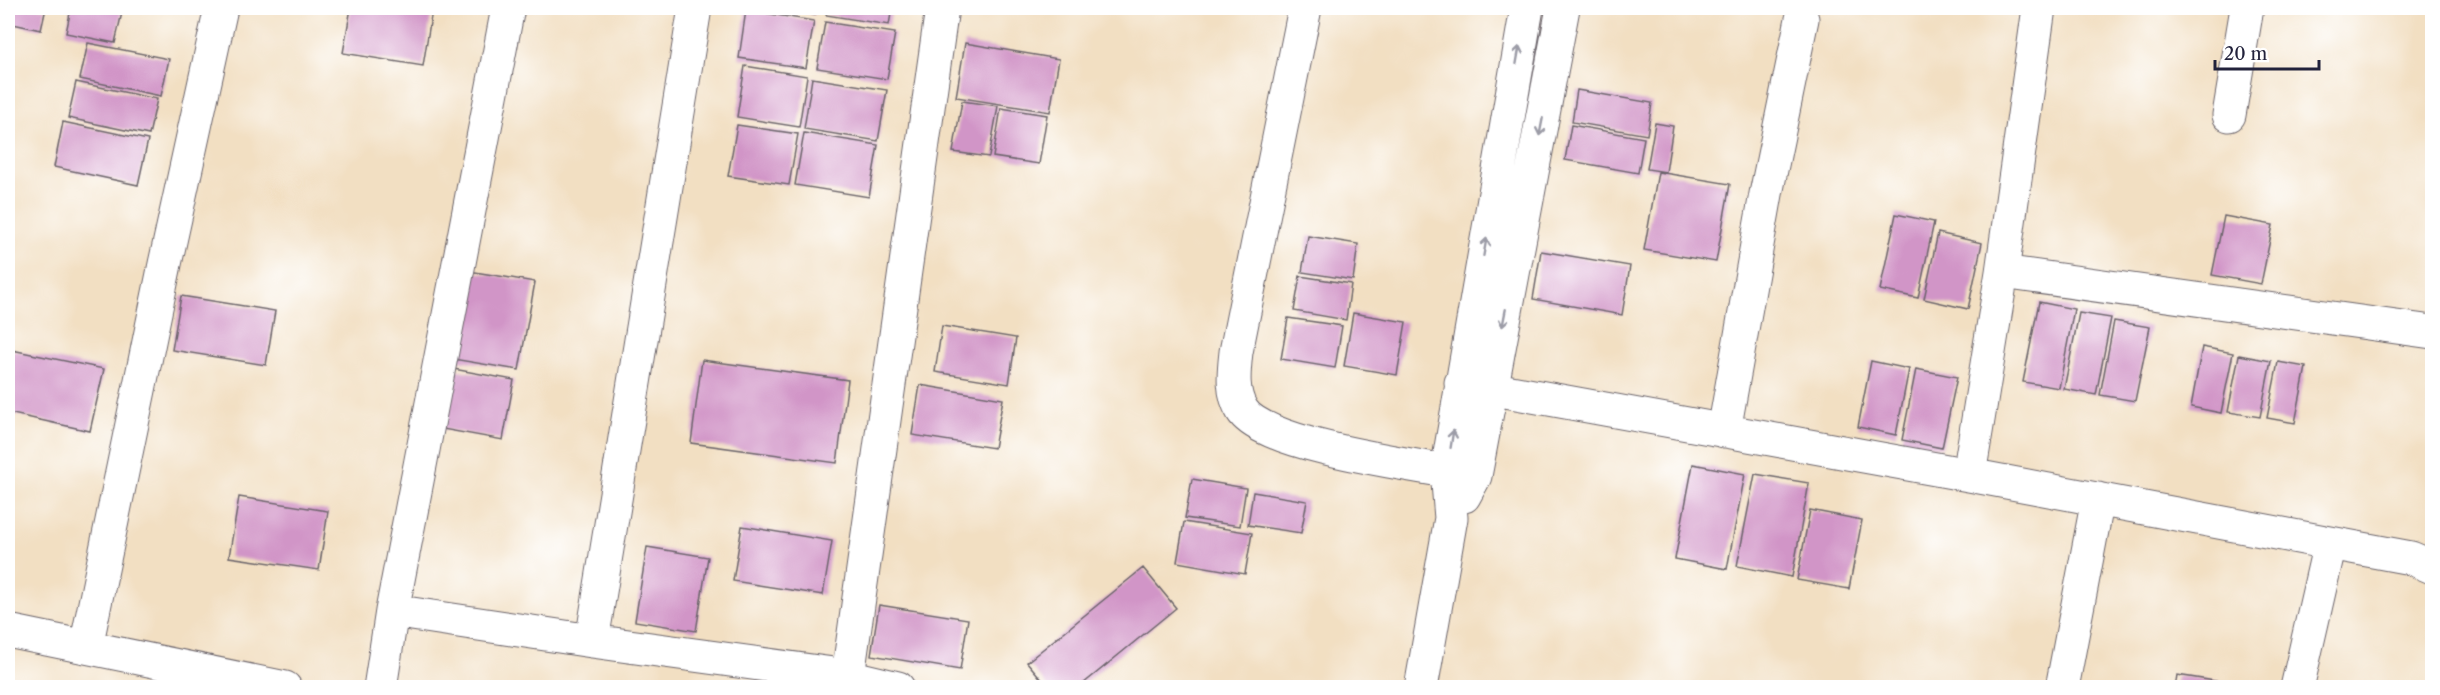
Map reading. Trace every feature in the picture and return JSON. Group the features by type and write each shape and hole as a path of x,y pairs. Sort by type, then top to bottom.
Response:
{"street":[{"path":"86,647 165,264 221,8"},
{"path":"380,687 392,610 508,8"},
{"path":"592,642 695,8"},
{"path":"835,679 942,8"},
{"path":"1305,8 1236,351 1235,394 1243,412 1262,427 1302,442 1461,473"},
{"path":"1421,687 1475,386 1527,8"},
{"path":"1475,386 1563,8"},
{"path":"1969,475 2002,272 2039,8"},
{"path":"2229,116 2247,8"},
{"path":"1724,431 1766,194 1802,19"},
{"path":"2002,272 2433,332"},
{"path":"1475,386 2411,558 2433,567"},
{"path":"2062,687 2098,499"},
{"path":"2297,687 2330,543"},
{"path":"392,610 898,687"},
{"path":"8,631 285,687"}],"building":[{"path":"8,8 46,8 41,30 8,23"},
{"path":"71,8 123,8 115,43 66,33"},
{"path":"351,8 432,10 423,66 343,53"},
{"path":"779,8 816,8 815,15"},
{"path":"827,8 892,8 889,25 826,15"},
{"path":"746,10 814,21 806,68 739,58"},
{"path":"825,22 895,33 887,79 817,68"},
{"path":"88,43 169,59 161,96 80,79"},
{"path":"965,43 1059,59 1050,112 956,97"},
{"path":"745,66 807,76 799,127 737,117"},
{"path":"812,78 887,90 878,141 804,129"},
{"path":"76,82 157,99 149,135 68,118"},
{"path":"1577,90 1652,103 1647,135 1572,122"},
{"path":"962,101 998,106 989,157 953,152"},
{"path":"1001,108 1047,115 1039,164 993,157"},
{"path":"63,122 148,140 138,185 54,167"},
{"path":"1655,123 1673,126 1666,172 1647,169"},
{"path":"737,125 798,134 789,185 728,176"},
{"path":"1571,125 1644,138 1638,173 1565,160"},
{"path":"804,133 878,145 869,197 795,185"},
{"path":"1658,172 1730,184 1716,262 1644,250"},
{"path":"1896,214 1934,222 1918,298 1880,290"},
{"path":"2224,216 2273,225 2261,284 2212,275"},
{"path":"1938,233 1982,243 1968,309 1924,299"},
{"path":"1308,236 1358,244 1353,280 1302,272"},
{"path":"1541,251 1630,266 1622,315 1533,299"},
{"path":"463,270 535,282 519,370 447,358"},
{"path":"1300,276 1351,284 1346,320 1294,311"},
{"path":"181,296 275,311 266,365 172,350"},
{"path":"2039,302 2074,309 2059,388 2023,382"},
{"path":"1353,313 1406,322 1397,375 1344,366"},
{"path":"2079,313 2111,318 2096,395 2064,389"},
{"path":"1288,318 1342,326 1335,368 1281,359"},
{"path":"2114,321 2150,327 2135,401 2100,395"},
{"path":"942,326 1016,338 1009,384 935,372"},
{"path":"2202,347 2233,353 2221,413 2191,407"},
{"path":"12,350 104,369 90,431 8,413 8,372"},
{"path":"2239,355 2271,361 2260,417 2228,412"},
{"path":"702,360 848,380 837,463 691,443"},
{"path":"1871,361 1909,369 1896,435 1858,427"},
{"path":"2278,362 2306,367 2295,423 2267,418"},
{"path":"448,368 514,380 503,440 437,428"},
{"path":"1916,369 1957,377 1942,448 1902,440"},
{"path":"920,385 1003,399 994,448 912,435"},
{"path":"1693,464 1745,474 1727,569 1675,559"},
{"path":"1755,474 1809,483 1792,577 1737,566"},
{"path":"1192,479 1246,488 1240,526 1185,518"},
{"path":"1253,492 1307,501 1301,533 1248,525"},
{"path":"239,497 328,511 319,570 229,557"},
{"path":"1810,510 1862,520 1849,589 1797,580"},
{"path":"1184,522 1252,533 1245,574 1177,562"},
{"path":"742,526 832,541 823,595 733,581"},
{"path":"647,547 708,557 696,631 635,621"},
{"path":"1143,568 1176,608 1078,688 1049,688 1027,662"},
{"path":"879,605 968,619 960,670 871,655"},
{"path":"2177,675 2246,686 2246,688 2175,688"}]}
